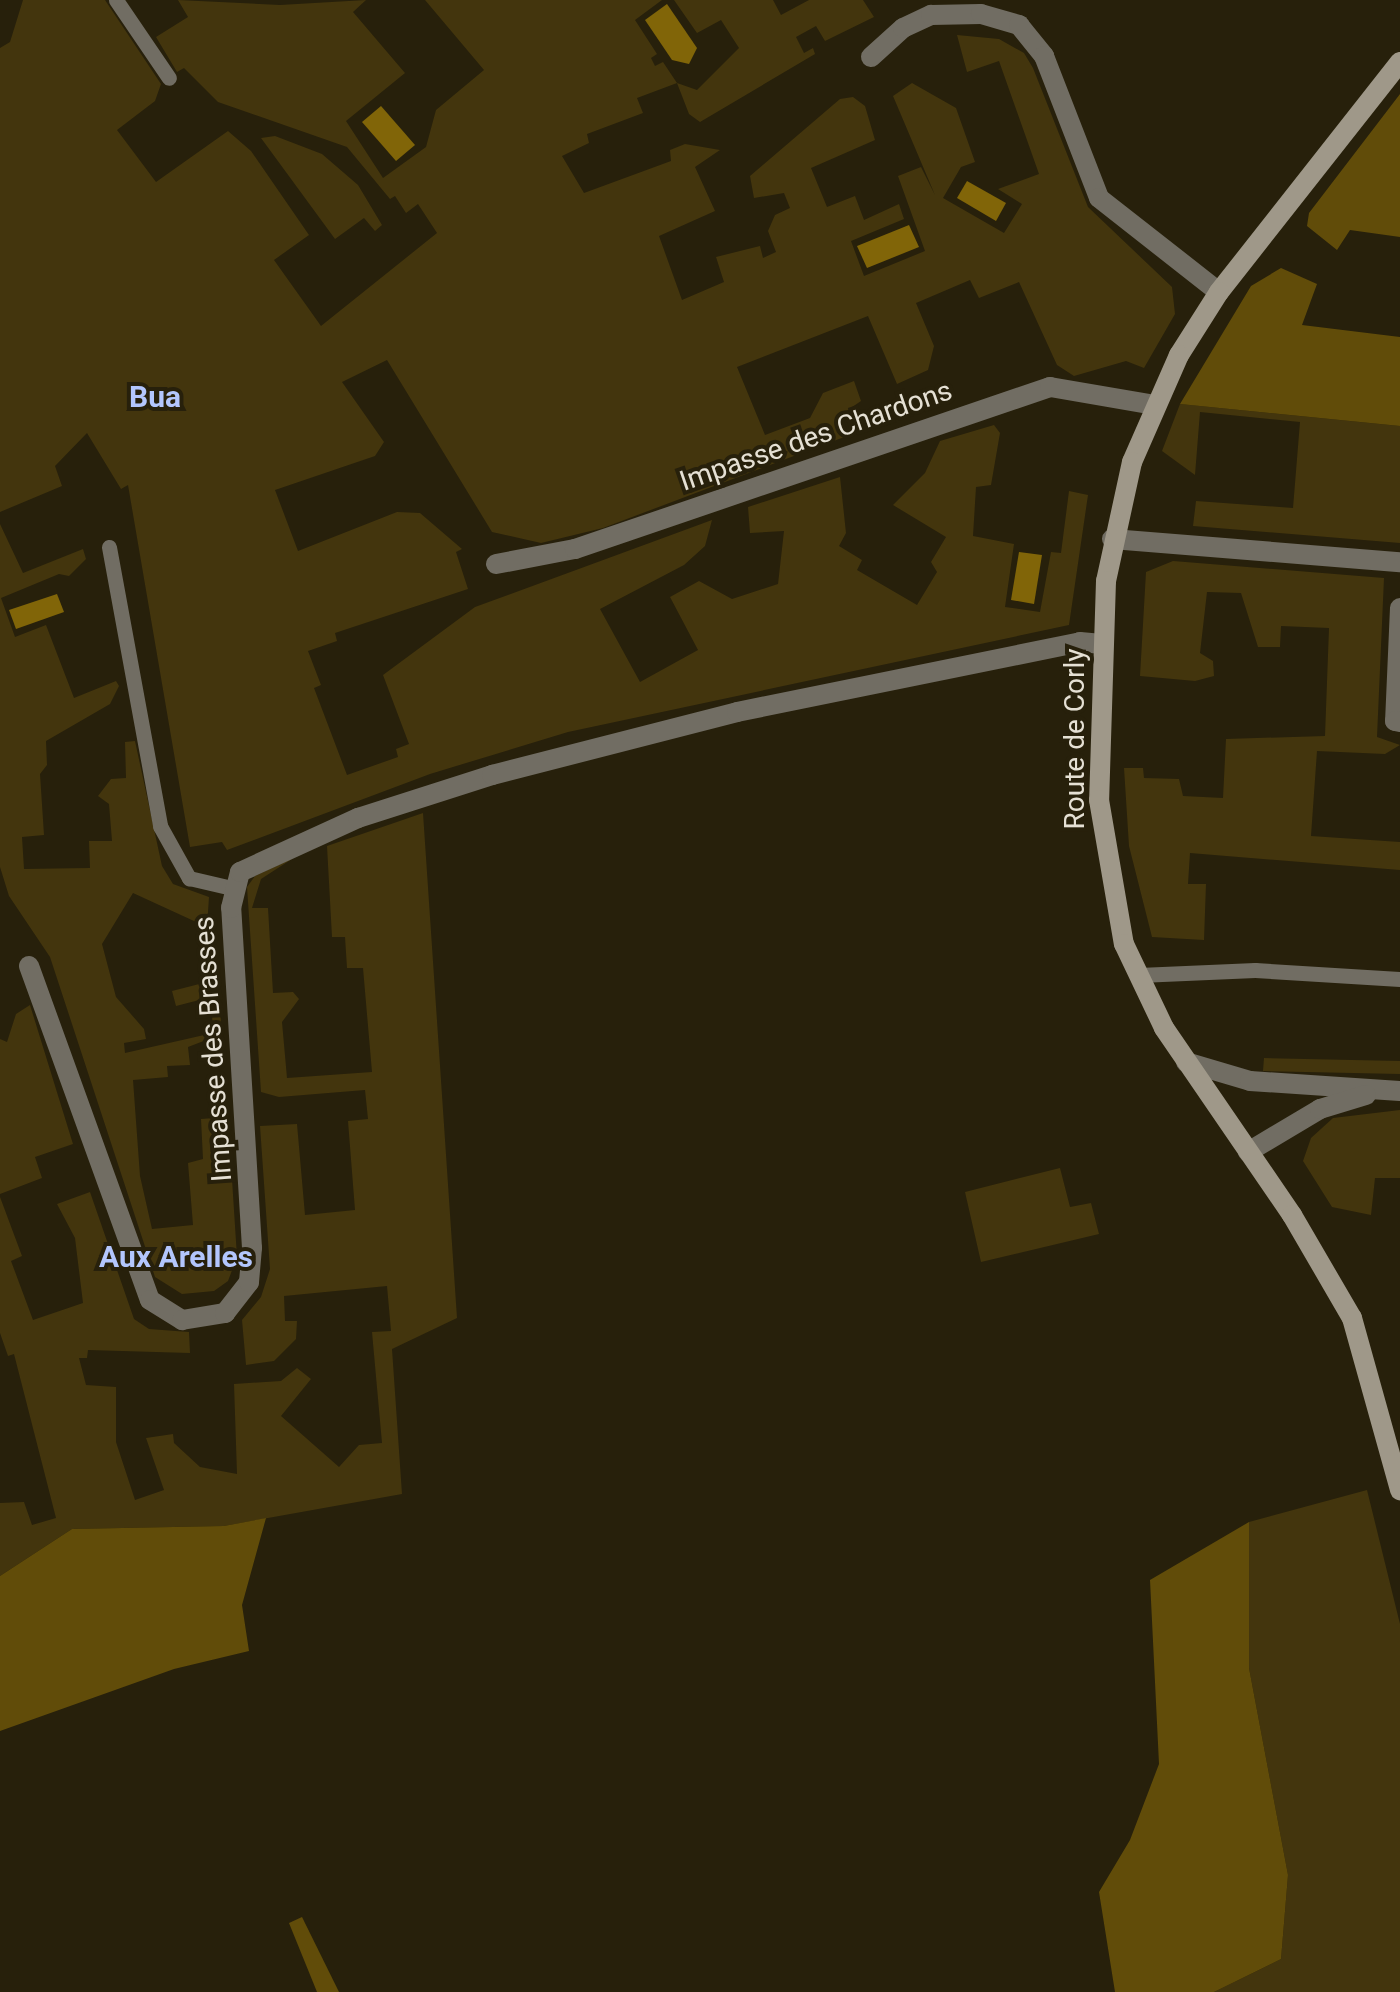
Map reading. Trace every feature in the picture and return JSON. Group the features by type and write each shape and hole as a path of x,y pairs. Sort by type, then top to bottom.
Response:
{"street":[{"path":"871,57 903,28 930,16 981,14 1019,25 1044,56 1100,198 1220,292"},
{"name":"Route de Corly","path":"1400,62 1220,292 1155,406 1132,462 1112,540 1102,644 1102,845 1124,944 1186,1062 1248,1152 1352,1318 1400,1490"},
{"name":"Impasse des Chardons","path":"496,564 575,549 1050,387 1155,406"},
{"path":"1112,540 1400,562"},
{"path":"1400,608 1395,722 1400,722"},
{"name":"Impasse des Brasses","path":"30,966 150,1300 182,1320 225,1313 249,1282 252,1248 232,888 240,872 290,847 457,784 737,712 1080,642 1102,644"},
{"path":"1186,1062 1250,1081 1396,1090"},
{"path":"1248,1152 1320,1109 1396,1090"}],"lane":[{"path":"116,0 169,78"},
{"path":"109,547 160,826 189,878 232,888"},
{"path":"1139,974 1254,970 1400,979"}],"shaded area":[{"path":"23,0 105,0 161,84 155,101 117,130 156,182 228,131 251,151 309,235 274,260 321,326 437,233 418,204 406,213 395,196 390,199 347,147 218,102 184,68 177,72 156,37 188,17 178,0 280,5 366,0 353,12 405,73 346,121 383,178 426,147 436,110 484,70 425,0 662,0 635,20 657,54 651,58 655,66 663,62 677,83 637,98 643,113 587,134 589,143 562,156 584,193 671,161 670,150 685,144 720,150 695,167 715,211 659,236 682,300 724,282 716,257 760,246 763,258 776,252 768,231 775,215 790,208 784,193 754,198 750,176 840,99 853,97 865,106 875,140 811,168 827,207 855,196 864,220 899,204 904,219 851,241 864,276 925,251 898,176 921,167 935,195 893,96 912,83 956,108 975,162 961,167 943,198 1004,233 1022,204 998,189 1039,174 999,61 967,72 957,35 999,39 1024,53 1033,68 1088,207 1172,287 1175,314 1144,368 1126,361 1074,376 1057,365 1019,282 979,298 970,280 916,303 934,346 928,370 897,384 868,316 737,367 765,435 810,418 823,393 854,381 861,401 839,416 847,436 603,528 541,543 492,532 387,360 342,382 384,442 375,456 275,490 298,551 397,512 420,513 462,549 456,552 468,589 335,633 337,641 308,651 321,685 314,688 347,775 398,757 396,749 409,744 383,675 475,607 712,520 705,546 684,565 600,609 640,682 698,650 670,597 699,581 732,599 778,584 784,531 750,533 748,507 840,477 846,533 839,546 862,560 857,570 917,605 937,572 931,562 946,537 893,505 925,473 940,441 994,425 1000,433 991,485 976,487 973,536 1014,544 1005,607 1040,612 1051,552 1061,553 1069,491 1088,495 1069,625 568,732 430,774 227,850 222,842 190,847 128,485 121,489 87,433 55,466 62,486 0,512 0,48 10,42"},
{"path":"674,0 773,0 781,15 809,0 863,0 874,17 825,41 816,26 796,37 804,53 813,48 815,54 700,122 689,114 677,83 697,90 739,48 721,20 697,33"},
{"path":"667,4 697,48 689,64 672,60 645,20"},
{"path":"1400,94 1400,237 1350,230 1337,250 1307,226 1309,213"},
{"path":"381,106 415,145 396,161 362,122"},
{"path":"275,136 322,154 358,185 382,225 375,231 364,218 335,239 261,138"},
{"path":"967,181 1006,203 996,221 957,198"},
{"path":"909,225 919,247 867,268 857,246"},
{"path":"1281,268 1317,284 1302,325 1400,337 1400,426 1180,404 1251,286"},
{"path":"1180,404 1400,426 1400,543 1193,526 1196,501 1293,508 1300,422 1200,412 1195,475 1162,451"},
{"path":"0,524 23,573 83,549 86,559 69,576 59,574 1,598 15,637 46,625 74,698 116,681 119,686 110,704 46,741 47,765 40,774 44,835 22,837 24,869 90,868 89,841 112,841 109,804 98,796 111,779 126,778 125,742 135,741 162,866 173,884 209,897 207,927 133,893 102,944 116,997 144,1029 146,1039 124,1043 125,1053 213,1033 211,997 176,1006 172,991 211,981 218,987 222,1034 188,1047 190,1065 167,1066 168,1077 133,1080 140,1176 152,1229 193,1225 188,1163 203,1159 201,1119 228,1117 237,1257 228,1281 214,1291 182,1294 155,1277 50,957 9,896 0,867"},
{"path":"1019,552 1042,555 1034,604 1011,600"},
{"path":"1173,561 1384,578 1377,737 1400,745 1385,754 1317,751 1311,836 1400,842 1400,870 1190,853 1188,884 1206,884 1204,940 1152,937 1129,846 1124,768 1143,768 1144,778 1179,779 1183,796 1223,798 1226,739 1325,736 1329,628 1281,626 1280,647 1258,647 1241,593 1207,592 1200,653 1213,661 1214,676 1195,681 1140,676 1146,572"},
{"path":"57,594 64,612 16,629 9,610"},
{"path":"423,813 457,1318 392,1349 402,1494 224,1526 72,1529 0,1576 0,1503 24,1502 32,1525 56,1518 14,1354 8,1356 0,1333 0,1197 22,1256 11,1261 33,1320 83,1303 75,1238 57,1204 90,1192 134,1319 149,1329 189,1332 190,1353 88,1350 87,1358 79,1358 86,1385 116,1387 116,1442 135,1500 164,1490 146,1438 173,1434 174,1443 200,1467 237,1474 234,1384 281,1381 297,1368 311,1379 281,1416 339,1467 359,1445 382,1443 372,1332 391,1331 387,1286 284,1296 285,1321 297,1321 296,1339 274,1361 246,1365 242,1320 261,1297 270,1269 260,1126 297,1124 305,1215 355,1210 348,1121 368,1119 365,1090 279,1097 261,1092 247,887 255,876 295,857 261,879 252,908 268,908 273,993 293,992 299,999 282,1022 287,1078 372,1072 363,968 347,968 345,937 332,937 327,846"},
{"path":"30,1005 73,1144 35,1157 42,1178 0,1194 0,1039 7,1042 16,1014"},
{"path":"1264,1058 1400,1061 1400,1074 1263,1071"},
{"path":"1400,1110 1400,1178 1375,1178 1371,1215 1332,1207 1303,1161 1311,1138 1333,1118"},
{"path":"1060,1168 1070,1207 1091,1203 1099,1234 981,1262 965,1192"},
{"path":"1367,1490 1400,1624 1400,1992 1214,1992 1281,1959 1288,1875 1249,1668 1249,1522"},
{"path":"266,1518 242,1605 249,1651 174,1669 0,1731 0,1576 72,1529 224,1526"},
{"path":"1249,1522 1249,1668 1288,1875 1281,1959 1214,1992 1115,1992 1099,1892 1130,1840 1159,1764 1150,1580"},
{"path":"302,1917 339,1992 317,1992 289,1923"}],"district":[{"name":"Bua","path":"155,397"},
{"name":"Aux Arelles","path":"176,1257"}]}
